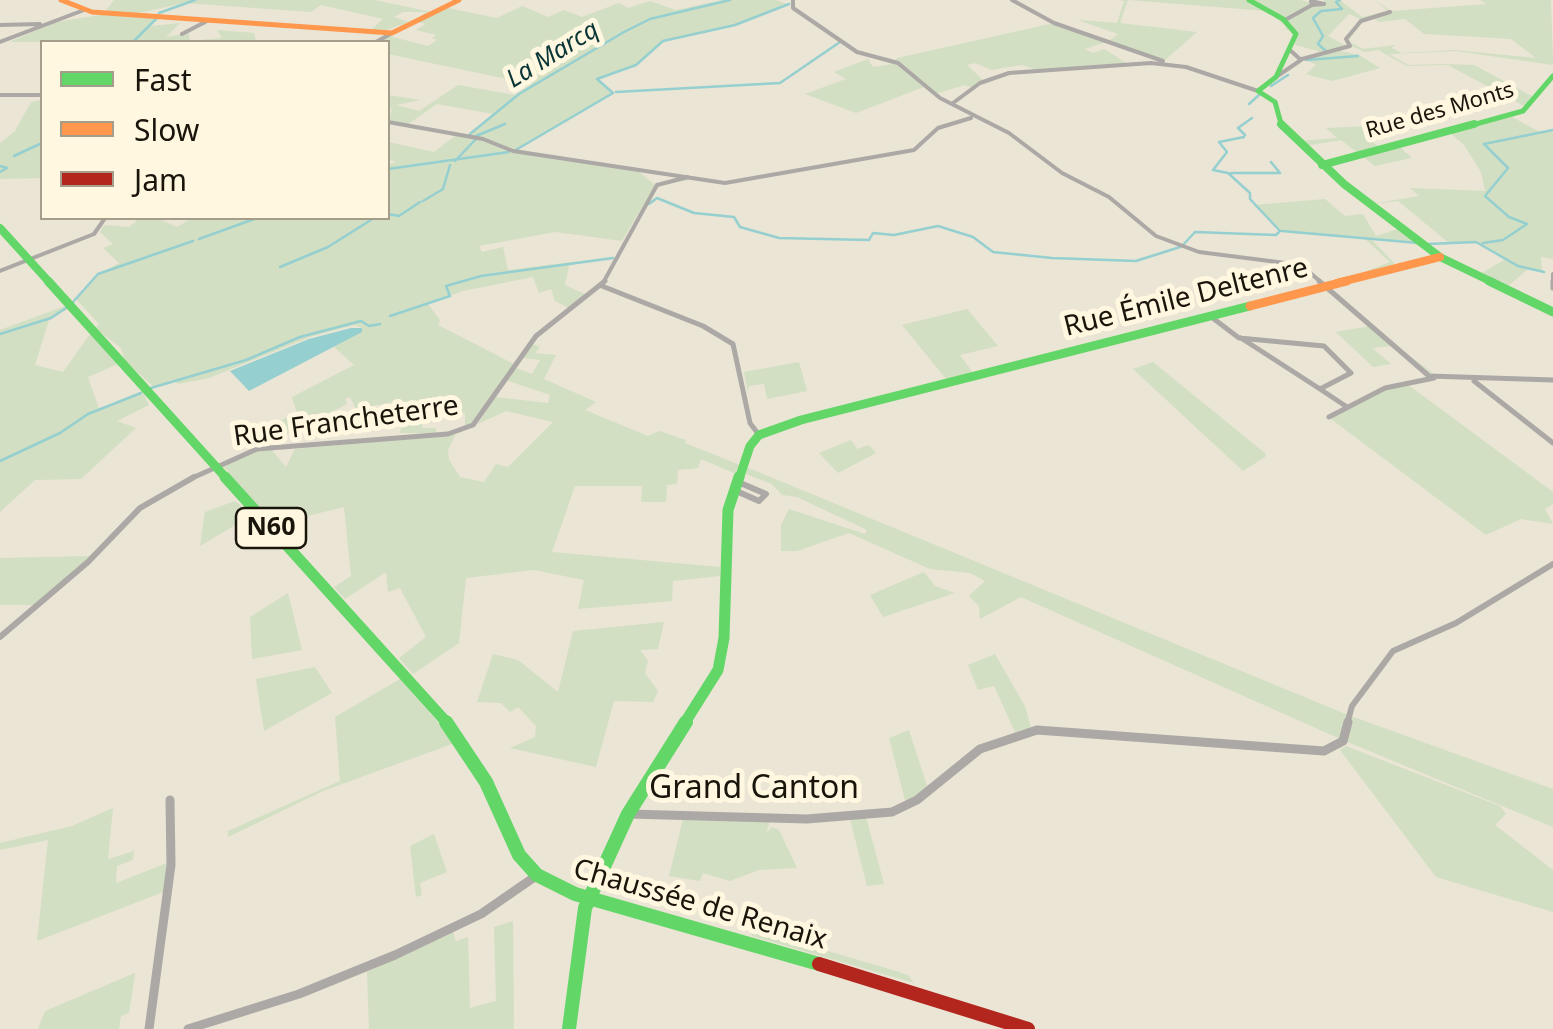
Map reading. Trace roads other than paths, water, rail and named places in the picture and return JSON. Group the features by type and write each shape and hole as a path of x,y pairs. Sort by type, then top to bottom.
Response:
{"street":[{"path":"61,0 84,10 392,32"},
{"path":"379,40 459,0"},
{"path":"793,0 793,8 857,52 898,63 972,118 1009,132 1062,173 1109,197 1156,236 1199,252 1298,264 1435,378"},
{"path":"1012,0 1054,23 1258,91 1273,100 1278,121 1322,165 1440,256 1553,312"},
{"path":"1248,0 1285,20 1296,36 1276,77"},
{"path":"1285,20 1312,6"},
{"path":"0,42 84,10"},
{"path":"1258,91 1302,59 1350,46 1346,38 1361,21 1390,12"},
{"path":"182,34 210,22"},
{"path":"0,24 46,24"},
{"path":"1291,51 1302,59"},
{"path":"952,103 980,83 1017,72 1168,64"},
{"name":"Rue des Monts","path":"1322,165 1522,111 1545,80 1553,76"},
{"path":"0,95 40,95"},
{"path":"390,122 483,138 513,151 725,184 918,149 938,128 972,118"},
{"name":"Rue Francheterre","path":"214,465 258,449 466,429 476,422 536,336 602,286 657,185 688,178"},
{"path":"0,271 94,234 104,220"},
{"name":"Chaussée de Renaix","path":"0,228 451,727 481,772 520,855 537,875 589,898 948,1001 1028,1029"},
{"name":"Rue Émile Deltenre","path":"759,436 779,426 1440,256"},
{"path":"1553,274 1553,288"},
{"path":"568,1029 589,898 628,814 718,670 724,638 724,539 734,486 759,436 750,423 732,344 703,326 602,286"},
{"path":"1210,316 1347,407"},
{"path":"1239,338 1324,346 1351,373 1320,389"},
{"path":"1328,417 1385,388 1435,378 1553,380"},
{"path":"1474,381 1553,442"},
{"path":"0,637 94,556 140,508 214,465"},
{"name":"Grand Canton","path":"628,814 807,819 892,812 917,800 980,749 1037,730 1324,751 1344,740 1349,712 1386,657 1399,646 1456,622 1553,564"},
{"path":"149,1029 171,865 170,800"},
{"path":"188,1029 324,984 422,943 481,914 537,875"}],"water":[{"path":"362,328 362,332 249,391 230,371 309,339"}],"waterway":[{"path":"159,13 195,0"},
{"name":"La Marcq","path":"470,134 519,94 624,32 650,19 730,0"},
{"path":"1326,51 1318,44 1323,36 1313,18 1321,11 1342,9 1336,2 1340,0"},
{"path":"514,151 613,93 597,79 636,65 663,41 735,25 789,4"},
{"path":"135,40 157,18"},
{"path":"616,92 780,83 840,42"},
{"path":"1306,60 1358,56"},
{"path":"1271,86 1288,75"},
{"path":"1249,104 1259,95"},
{"path":"1245,135 1238,128 1252,118"},
{"path":"476,136 505,124"},
{"path":"1483,243 1503,240 1527,224 1509,217 1485,196 1508,168 1484,144 1553,130"},
{"path":"1182,246 1195,232 1276,235 1280,231 1250,199 1250,193 1228,173 1213,170 1227,152 1219,142 1244,137"},
{"name":"La Marcq","path":"457,159 477,138"},
{"path":"14,156 40,144"},
{"path":"457,159 509,152"},
{"path":"390,169 457,159"},
{"path":"1231,173 1280,173 1271,162"},
{"path":"423,201 443,189 450,165"},
{"path":"0,166 7,168 0,172"},
{"path":"649,204 657,198 694,213 734,217 740,227 779,238 869,240 873,233 894,235 938,226 973,237 993,252 1052,258 1136,261 1180,247"},
{"path":"390,214 399,216 420,202"},
{"path":"199,239 251,220"},
{"path":"280,267 328,247 371,220"},
{"path":"1282,231 1418,243"},
{"path":"73,302 98,274 193,241"},
{"path":"1428,244 1476,242 1518,266 1544,272"},
{"path":"390,316 450,296 446,286 481,276 613,258"},
{"path":"0,334 51,318 66,308"},
{"path":"151,388 246,360 300,337 361,321 369,326 380,324"},
{"path":"0,461 60,433 88,414 141,393"}]}
